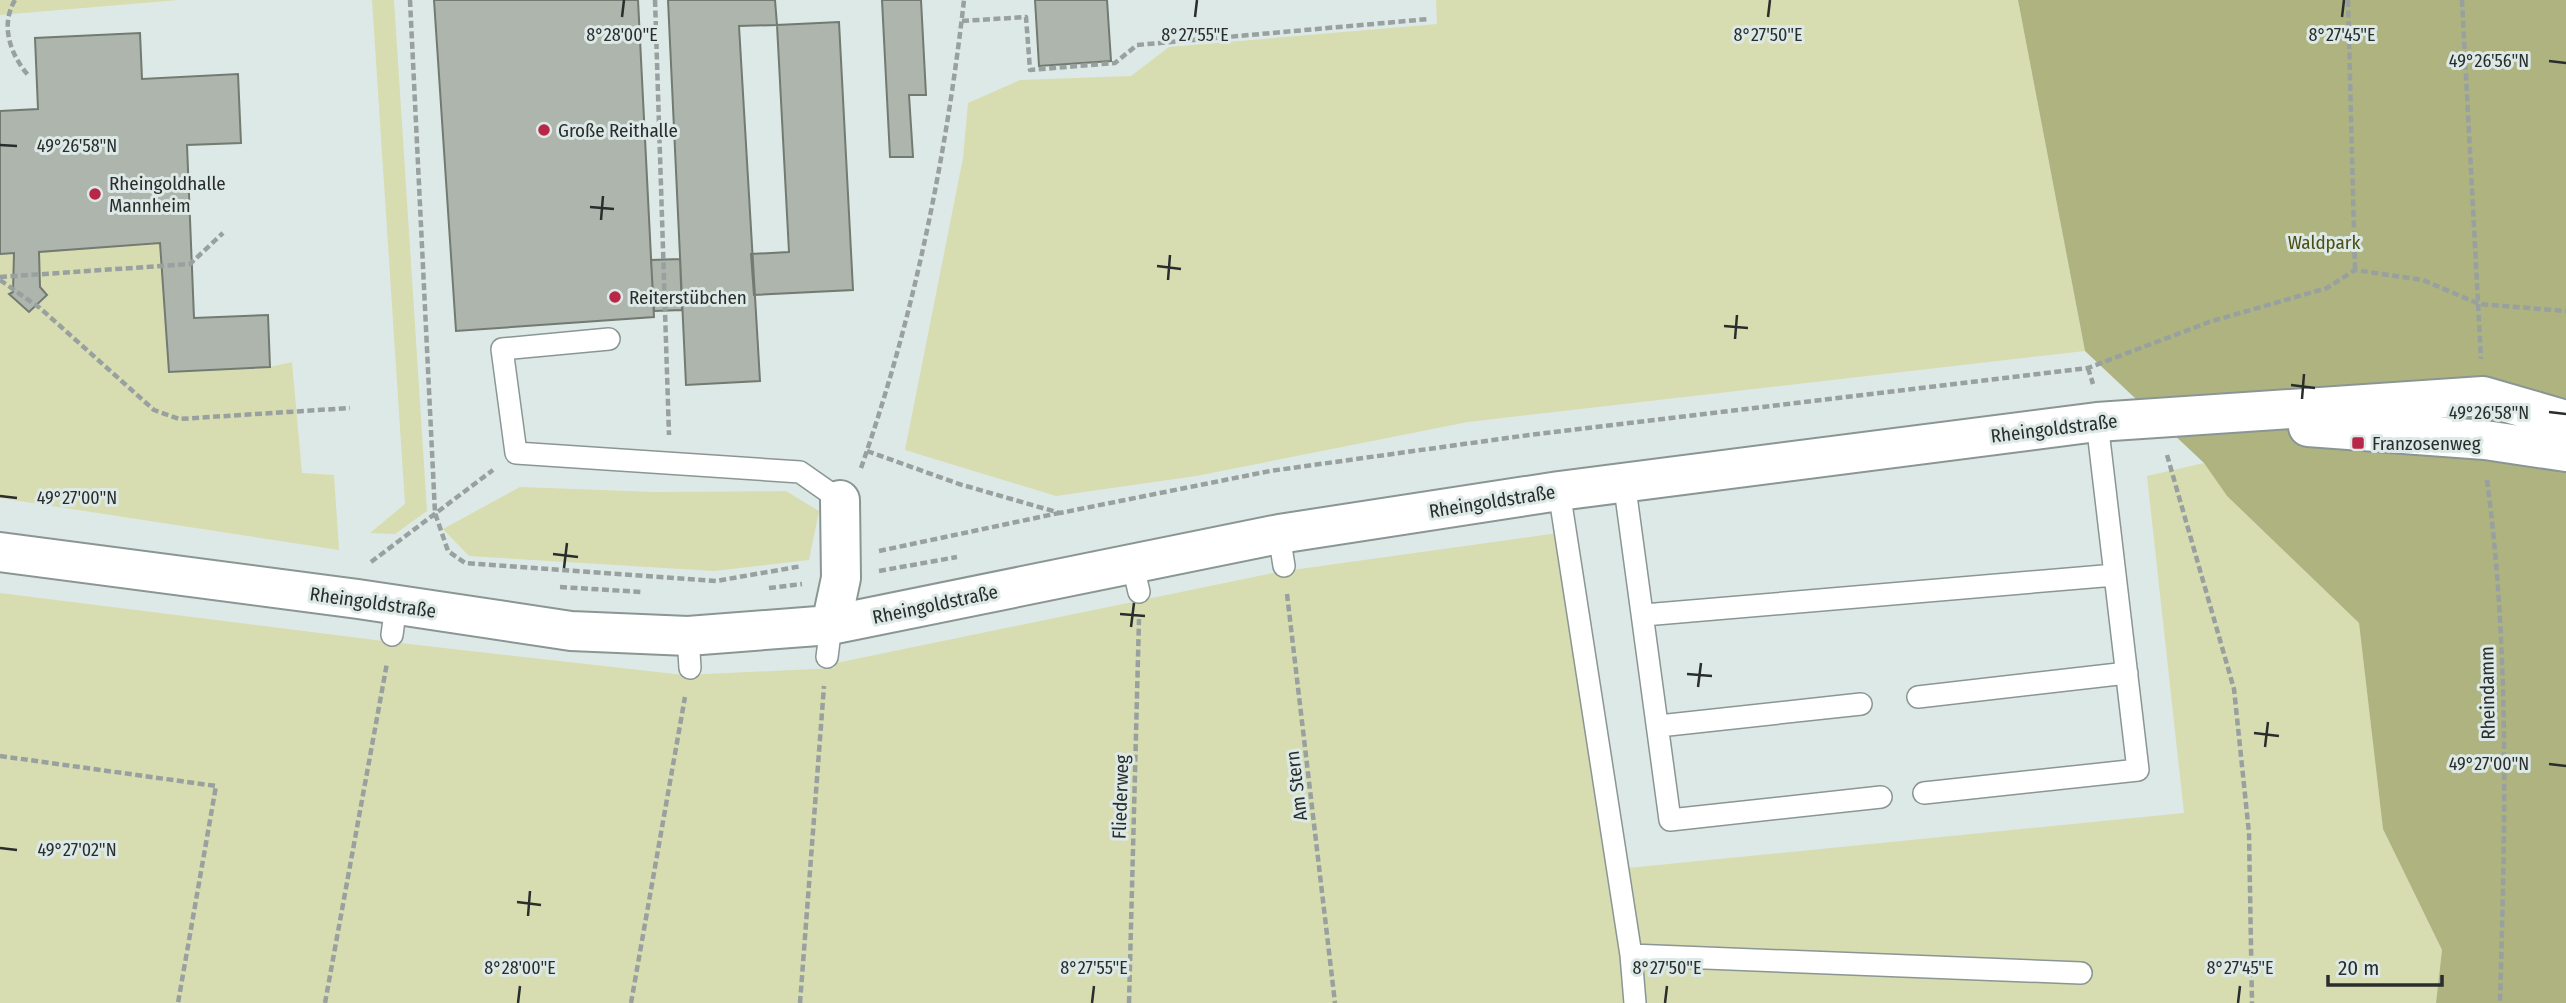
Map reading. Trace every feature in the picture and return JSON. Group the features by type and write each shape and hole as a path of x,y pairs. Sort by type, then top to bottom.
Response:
{"street":[{"path":"2159,416 2483,396 2566,420"},
{"path":"2159,416 2485,440 2566,452"},
{"name":"Rheingoldstraße","path":"0,552 394,620 571,631 689,652 829,641 1559,491 2159,416"},
{"path":"829,641 841,578 840,500"}],"lane":[{"path":"609,339 502,349 516,453 800,472 840,500"},
{"path":"1924,793 2138,770 2097,422"},
{"path":"1623,481 1671,820 1881,797"},
{"path":"1559,491 1631,955 1635,1003"},
{"path":"1644,615 2115,575"},
{"path":"1918,697 2127,674"},
{"path":"1659,726 1861,704"},
{"path":"1631,955 2081,973"}],"path":[{"path":"15,0 9,8 7,33 12,58 28,75"},
{"path":"654,0 670,463"},
{"path":"840,500 855,485 907,316 942,161 964,0"},
{"path":"2348,0 2355,270"},
{"path":"2462,0 2483,396"},
{"path":"962,21 1026,17 1030,70 1115,63 1137,45 1429,19"},
{"path":"0,278 190,264 223,233"},
{"path":"867,451 959,484 1060,513 1324,464 1529,435 2088,368 2209,322 2327,288 2355,270 2423,280 2479,304 2566,311"},
{"path":"0,278 40,308 154,410 179,419 350,408"},
{"path":"2080,387 2093,385 2088,368"},
{"path":"2159,416 2164,445 2234,688 2249,833 2252,1003"},
{"path":"362,568 516,453"},
{"name":"Rheindamm","path":"2485,466 2498,562 2504,848 2500,1003"},
{"name":"Am Stern","path":"1281,550 1335,1003"},
{"path":"762,589 841,578 965,555"},
{"name":"Fliederweg","path":"1129,1003 1136,577"},
{"path":"548,587 656,593"},
{"path":"325,1003 394,620"},
{"path":"800,1003 829,641"},
{"path":"631,1003 689,652"},
{"path":"0,756 216,786 178,1003"}],"green space":[{"path":"0,0 179,0 0,15"},
{"path":"372,0 394,0 427,511 395,534 370,533 405,504"},
{"path":"1436,0 2018,0 2085,351 1468,422 1196,476 1056,496 905,450 963,158 968,103 1020,80 1131,76 1169,47 1437,24"},
{"name":"Waldpark","path":"2018,0 2566,0 2566,1003 2436,1003 2442,950 2383,829 2359,623 2227,496 2204,463 2085,351"},
{"path":"160,243 169,372 270,367 292,362 302,473 334,475 339,550 0,498 0,254 14,253 13,292 9,294 29,312 47,295 40,287 39,252"},
{"path":"2204,463 2227,496 2359,623 2383,829 2442,950 2436,1003 0,1003 0,593 391,642 684,675 835,668 836,663 1278,572 1566,532 1618,869 2184,813 2147,476"},
{"path":"520,487 655,492 786,491 819,511 809,560 714,571 469,556 443,529"}],"building":[{"name":"Große Reithalle","path":"434,0 638,0 654,317 456,331"},
{"path":"668,0 775,0 777,25 739,26 760,381 686,385"},
{"path":"882,0 921,0 926,95 909,95 913,157 890,157"},
{"path":"1035,0 1107,0 1111,61 1039,66"},
{"path":"839,22 853,290 754,295 751,254 789,252 777,25"},
{"name":"Rheingoldhalle Mannheim","path":"140,33 142,79 238,74 241,143 187,145 194,318 268,315 270,367 169,372 160,243 39,252 40,287 47,295 29,312 9,294 13,292 14,253 0,254 0,111 38,109 35,38"},
{"path":"680,259 682,310 654,311 651,260"}],"place":[{"name":"Große Reithalle","path":"544,130"},
{"name":"Rheingoldhalle Mannheim","path":"95,194"},
{"name":"Reiterstübchen","path":"615,297"},
{"name":"Franzosenweg","path":"2358,443"}]}
